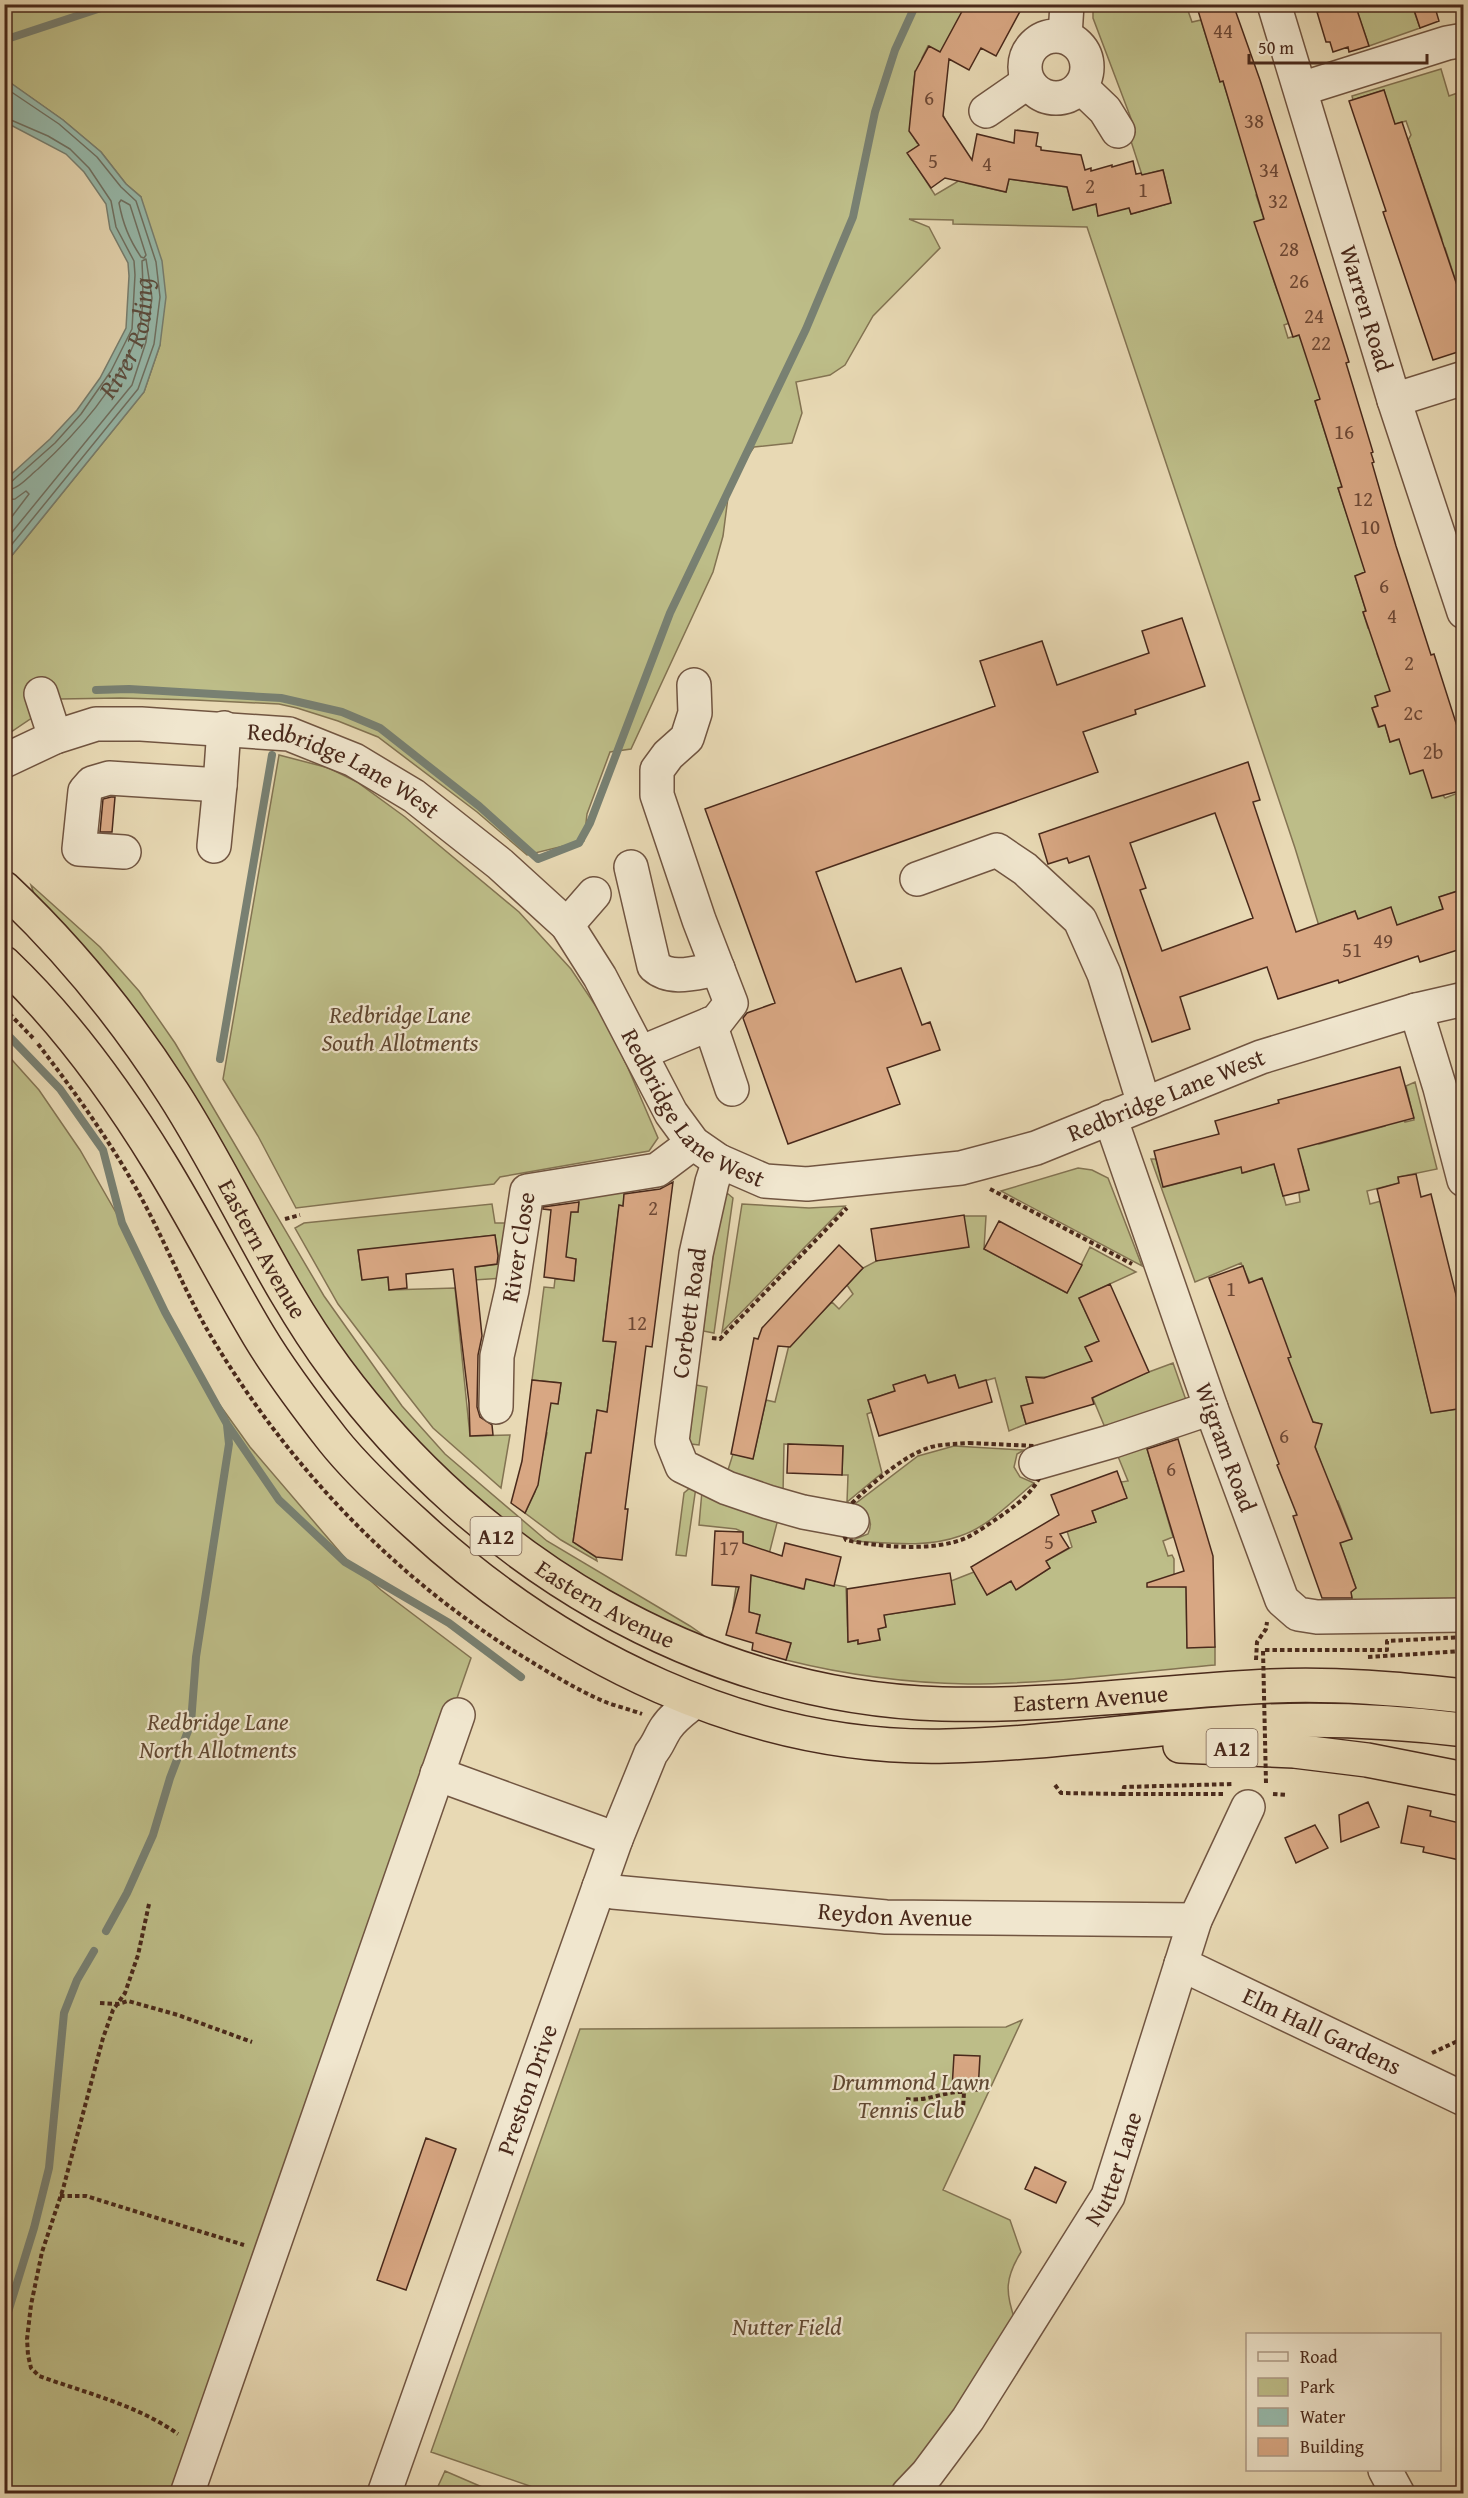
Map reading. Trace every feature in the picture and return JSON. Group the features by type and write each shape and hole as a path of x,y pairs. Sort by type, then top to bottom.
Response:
{"highway":[{"name":"Eastern Avenue","path":"4,888 52,934 129,1030 174,1095 298,1314 338,1372 372,1415 422,1470 472,1516 532,1562 629,1620 708,1655 756,1672 833,1693 946,1704 1025,1701 1272,1674 1464,1696"},
{"name":"Eastern Avenue","path":"4,963 28,985 85,1053 130,1115 163,1167 262,1341 334,1442 393,1503 453,1559 511,1604 585,1649 695,1701 743,1718 824,1736 890,1745 1034,1743 1244,1722 1367,1722 1464,1730"},
{"name":"A12","path":"1272,1674 1464,1675"},
{"name":"A12","path":"1034,1743 1294,1751 1367,1761 1464,1779"}],"street":[{"name":"Warren Road","path":"1274,4 1394,400 1464,612"},
{"path":"1066,20 1086,57 1088,67 1081,87 1074,94 1053,99 1043,96 1028,82 1025,62 1035,44 1054,36 1066,20"},
{"path":"1301,89 1447,43 1464,40"},
{"path":"986,111 1028,82"},
{"path":"1081,87 1105,110 1118,131"},
{"path":"1394,400 1464,378"},
{"path":"640,1053 717,1021 731,1003 657,795 657,770 668,755 687,738 695,713 694,685"},
{"path":"41,694 56,737"},
{"name":"Redbridge Lane West","path":"4,775 15,755 56,737 96,724 224,728 289,734 354,760 414,796 500,864 567,925 600,977 671,1113 706,1152 765,1181 807,1184 961,1168 1036,1148 1261,1057 1416,1010 1464,999"},
{"path":"213,846 224,728"},
{"path":"124,852 79,849 83,796 92,783 109,778 220,785"},
{"path":"917,879 997,850 1025,869 1080,920 1104,974 1144,1104"},
{"path":"631,867 654,966 663,974 673,975 718,969"},
{"path":"567,925 594,894"},
{"path":"1416,1010 1440,1088 1464,1180"},
{"path":"710,1024 732,1089"},
{"name":"Wigram Road","path":"1110,1117 1211,1408 1282,1600"},
{"name":"River Close","path":"496,1407 497,1356 512,1290 527,1191 657,1170 706,1152"},
{"name":"Corbett Road","path":"706,1152 712,1182 696,1254 672,1441 682,1466 727,1488 803,1512 844,1519"},
{"path":"1042,1462 1211,1408"},
{"path":"1282,1600 1298,1614 1317,1617 1464,1615"},
{"name":"Preston Drive","path":"384,2493 616,1839 651,1753 658,1746 670,1722 695,1701"},
{"path":"187,2493 458,1715"},
{"path":"437,1774 616,1839"},
{"name":"Nutter Lane","path":"908,2493 927,2474 968,2419 1108,2196 1195,1920 1248,1792"},
{"name":"Reydon Avenue","path":"599,1887 613,1892 886,1917 1195,1920"},
{"name":"Elm Hall Gardens","path":"1181,1964 1464,2098"},
{"path":"1386,2471 1398,2493"}],"path":[{"path":"4,5 17,4"},
{"path":"982,1184 1138,1267"},
{"path":"720,1339 853,1202"},
{"path":"285,1219 300,1215"},
{"path":"969,1443 1036,1446 1042,1462 1038,1484 1018,1504 965,1538 935,1545 894,1546 869,1545 846,1540 844,1519 862,1494 898,1465 931,1447 969,1443"},
{"path":"1272,1674 1256,1663 1257,1642 1266,1629 1268,1607 1282,1600"},
{"path":"1055,1785 1061,1793 1248,1792 1266,1783 1263,1650 1387,1650 1387,1641 1464,1637"},
{"path":"1357,1658 1464,1652"},
{"path":"1123,1794 1124,1787 1287,1795"},
{"path":"149,1904 135,1964 125,1993 113,2010 103,2038 60,2196 42,2252 30,2305 27,2339 32,2367 39,2376 133,2409 160,2422 183,2438"},
{"path":"100,2003 118,2004 128,2001 252,2042"},
{"path":"906,2099 926,2099 947,2091 964,2092 963,2109"},
{"path":"60,2196 86,2196 255,2248"}],"green space":[{"path":"4,5 964,5 961,10 988,25 940,52 928,46 922,58 940,68 944,74 915,71 911,111 943,115 945,119 912,134 917,143 929,135 931,137 908,153 935,195 957,182 961,168 966,183 1006,192 1009,179 1067,187 1073,210 1096,204 1098,215 1125,193 1131,214 1171,203 1163,170 1142,175 1128,132 1135,129 1093,18 1093,10 1096,5 1186,5 1192,22 1201,20 1220,81 1223,81 1258,194 1256,195 1264,219 1255,222 1280,270 1271,273 1278,293 1295,321 1284,325 1288,338 1299,335 1329,396 1315,401 1340,481 1358,481 1338,488 1366,572 1355,576 1366,611 1363,612 1368,628 1380,624 1377,654 1391,691 1375,696 1378,706 1372,708 1378,727 1385,725 1390,742 1400,739 1445,798 1463,791 1463,889 1439,897 1443,909 1406,922 1412,937 1361,927 1355,911 1327,921 1331,965 1295,848 1087,227 953,224 953,220 909,219 929,227 940,248 873,316 845,365 830,375 796,382 802,413 792,443 754,447 730,482 723,536 713,572 631,749 610,752 587,814 584,841 527,855 477,812 378,737 338,721 279,704 120,698 60,699 5,736 5,564 144,392 160,345 141,197 126,184 101,152 63,120 5,79"},
{"path":"1355,5 1412,5 1420,28 1369,46"},
{"path":"1441,69 1449,96 1463,91 1463,300 1451,303 1460,294 1445,248 1433,251 1431,244 1442,239 1408,140 1411,135 1406,121 1393,125 1384,90 1353,100 1352,96"},
{"name":"Redbridge Lane South Allotments","path":"279,755 329,768 357,782 405,817 519,912 571,969 605,1020 658,1138 649,1151 500,1177 494,1184 296,1208 258,1136 223,1079"},
{"path":"31,885 100,947 139,991 175,1043 324,1296 402,1406 445,1454 547,1541 690,1626 703,1635 706,1641 575,1575 435,1465 351,1367 62,923 34,894"},
{"name":"Redbridge Lane North Allotments","path":"4,1051 39,1090 80,1150 122,1223 199,1376 250,1447 345,1558 381,1590 471,1658 180,2493 5,2493"},
{"path":"1415,1082 1437,1169 1398,1177 1399,1183 1367,1191 1370,1204 1381,1201 1431,1413 1463,1408 1464,1581 1459,1599 1352,1600 1351,1592 1356,1588 1340,1543 1352,1538 1338,1501 1335,1501 1312,1438 1318,1423 1313,1422 1241,1263 1195,1282 1151,1159 1156,1159 1164,1187 1222,1172 1237,1154 1243,1173 1274,1164 1286,1205 1300,1202 1299,1193 1309,1190 1303,1167 1288,1137 1314,1129 1319,1144 1385,1126 1400,1105 1405,1122 1414,1120 1406,1086"},
{"path":"1078,1168 1092,1170 1108,1178 1142,1266 1001,1191"},
{"path":"625,1189 623,1206 619,1206 603,1340 616,1342 607,1412 597,1411 591,1453 586,1453 573,1542 596,1557 597,1561 561,1540 525,1513 535,1492 547,1433 526,1431 530,1401 558,1404 561,1383 532,1380 544,1287 554,1288 555,1279 574,1280 576,1259 565,1257 570,1212 578,1212 579,1191"},
{"path":"727,1193 733,1198 714,1333 703,1331 720,1203"},
{"path":"492,1204 495,1223 510,1223 504,1278 474,1280 475,1267 499,1264 495,1235 358,1251 362,1280 388,1277 389,1290 455,1288 470,1436 510,1435 501,1488 433,1428 338,1304 295,1228 304,1223"},
{"path":"742,1204 809,1208 845,1206 722,1332"},
{"path":"962,1216 986,1216 984,1249 1067,1293 1090,1247 1136,1272 1079,1298 1099,1341 1085,1347 1096,1370 1111,1386 1173,1363 1187,1403 1106,1430 1084,1377 1026,1377 1033,1403 1021,1406 1026,1424 1009,1431 995,1378 959,1388 955,1375 928,1383 925,1375 894,1385 895,1391 868,1400 872,1412 867,1414 882,1473 847,1502 848,1475 842,1475 843,1446 784,1444 783,1494 727,1473 733,1454 753,1458 766,1400 775,1402 789,1345 832,1302 839,1309 853,1294 847,1285 863,1268"},
{"path":"696,1385 707,1387 699,1445 691,1444 689,1441"},
{"path":"1146,1445 1173,1537 1163,1541 1168,1556 1172,1555 1174,1559 1174,1586 1186,1587 1187,1647 1215,1647 1215,1665 1061,1680 968,1684 877,1677 786,1660 791,1643 756,1633 760,1615 733,1608 736,1587 750,1587 752,1564 741,1563 743,1532 736,1529 699,1525 702,1491 778,1519 767,1562 779,1565 776,1582 803,1589 806,1579 846,1587 848,1642 880,1640 878,1629 886,1627 884,1615 954,1604 951,1581 974,1572 987,1595 1011,1581 1016,1589 1050,1568 1046,1561 1072,1547 1067,1531 1096,1522 1092,1511 1126,1498 1121,1482 1128,1481 1117,1454"},
{"path":"954,1446 1024,1450 1017,1454 1014,1467 1020,1477 1034,1483 990,1520 960,1536 921,1543 854,1541 868,1534 870,1519 865,1513 851,1507 918,1456"},
{"path":"691,1487 696,1487 686,1556 676,1555 684,1493"},
{"name":"Nutter Field","path":"1022,2020 943,2190 1010,2220 1021,2252 1008,2285 1009,2301 1015,2320 921,2461 898,2484 883,2494 550,2493 431,2452 580,2029 1006,2027"},
{"path":"445,2471 496,2493 435,2493"}],"water":[{"path":"5,79 63,120 101,152 126,184 141,197 162,261 166,297 160,345 144,392 5,564 5,480 50,439 77,410 100,378 126,328 129,276 128,263 110,229 106,204 84,172 66,154 5,122"}],"building":[{"path":"966,4 1024,4 996,56 981,48 969,70 949,59 943,116 972,160 977,134 1014,143 1015,130 1038,133 1036,146 1041,147 1041,150 1081,155 1085,170 1091,168 1091,171 1133,161 1136,174 1141,173 1142,175 1163,170 1171,203 1131,214 1129,208 1098,216 1096,204 1073,210 1067,187 1009,179 1006,192 945,178 931,188 907,153 919,145 909,131 915,72 929,46 940,52"},
{"path":"1196,4 1233,4 1260,80 1349,362 1346,363 1373,452 1371,453 1374,462 1372,463 1396,546 1464,748 1464,790 1432,798 1423,770 1410,774 1399,739 1390,742 1385,725 1379,727 1372,708 1378,706 1375,696 1390,691 1363,612 1366,611 1355,576 1365,572 1338,488 1342,487 1315,401 1320,399 1299,335 1293,337 1254,222 1264,219 1223,81 1220,82"},
{"path":"1319,4 1355,4 1369,46 1349,52 1348,47 1333,52 1330,42 1326,42 1317,12 1321,11"},
{"path":"1412,4 1434,4 1439,21 1420,28"},
{"path":"1384,90 1395,124 1402,122 1464,306 1464,350 1433,360 1383,212 1386,211 1349,101"},
{"path":"1182,618 1205,686 1135,710 1136,714 1083,732 1098,772 816,872 856,982 901,968 922,1025 930,1022 940,1050 887,1068 900,1104 788,1144 743,1018 747,1013 775,1003 705,809 995,706 980,661 1042,641 1057,685 1149,653 1142,631"},
{"path":"1248,762 1260,800 1253,802 1296,932 1355,911 1358,919 1391,907 1397,925 1443,909 1439,897 1464,889 1464,948 1420,962 1418,956 1339,983 1338,980 1278,999 1267,967 1180,997 1190,1029 1152,1042 1089,856 1069,863 1067,858 1048,864 1039,834","holes":["1215,813 1253,918 1162,951 1140,890 1146,888 1130,843"]},
{"path":"115,797 112,832 100,832 103,799"},
{"path":"1400,1067 1414,1118 1298,1149 1309,1190 1283,1196 1274,1164 1242,1173 1241,1167 1163,1187 1154,1151 1219,1134 1215,1121 1279,1103 1278,1100"},
{"path":"1416,1174 1421,1197 1431,1194 1464,1327 1464,1408 1431,1413 1377,1189 1399,1183 1398,1177"},
{"path":"673,1182 652,1347 646,1346 625,1509 628,1509 622,1560 596,1557 573,1542 586,1453 591,1453 597,1410 607,1412 616,1342 603,1341 619,1205 623,1206 624,1194 660,1189"},
{"path":"579,1202 578,1212 571,1212 566,1257 576,1259 574,1281 544,1277 551,1210 543,1209 543,1207"},
{"path":"964,1215 969,1247 876,1261 871,1229"},
{"path":"999,1221 1082,1265 1067,1293 984,1249"},
{"path":"495,1235 497,1264 475,1267 482,1336 478,1355 477,1407 480,1417 492,1425 493,1435 470,1436 469,1403 453,1269 406,1274 407,1288 389,1290 388,1277 362,1280 358,1250"},
{"path":"839,1245 863,1268 790,1347 778,1346 753,1459 731,1454 754,1338 758,1339 762,1328"},
{"path":"1243,1266 1249,1283 1262,1278 1291,1357 1288,1358 1313,1422 1322,1424 1315,1447 1352,1539 1340,1543 1356,1588 1351,1592 1352,1598 1322,1598 1293,1516 1297,1515 1277,1465 1279,1464 1209,1278"},
{"path":"1110,1284 1149,1372 1092,1398 1094,1404 1026,1424 1021,1406 1033,1403 1026,1377 1044,1378 1092,1361 1085,1347 1099,1341 1079,1298"},
{"path":"925,1375 928,1383 955,1375 959,1388 986,1380 992,1402 879,1436 868,1400 895,1391 893,1385"},
{"path":"532,1380 561,1383 558,1404 551,1403 538,1485 525,1513 511,1503 522,1461"},
{"path":"1178,1439 1213,1556 1215,1647 1187,1648 1186,1587 1147,1587 1147,1583 1184,1571 1147,1449"},
{"path":"788,1444 843,1446 842,1475 787,1473"},
{"path":"1117,1471 1127,1498 1092,1511 1096,1522 1060,1534 1069,1548 1046,1561 1050,1568 1016,1590 1011,1581 987,1595 971,1567 1059,1515 1051,1495"},
{"path":"715,1531 743,1532 743,1543 782,1556 785,1543 841,1557 834,1586 806,1579 804,1589 751,1575 749,1612 760,1615 756,1633 791,1643 786,1660 752,1650 753,1643 726,1635 739,1587 712,1585"},
{"path":"950,1573 955,1604 884,1615 886,1627 878,1629 880,1640 858,1644 858,1640 848,1642 847,1589"},
{"path":"1368,1802 1379,1827 1341,1842 1339,1815"},
{"path":"1408,1806 1431,1811 1430,1816 1464,1824 1464,1861 1423,1852 1424,1847 1401,1843"},
{"path":"1315,1825 1328,1848 1296,1863 1285,1838"},
{"path":"954,2055 980,2056 978,2091 952,2089"},
{"path":"426,2138 456,2149 406,2290 377,2280"},
{"path":"1035,2167 1066,2182 1056,2203 1025,2189"}],"waterway":[{"path":"4,40 113,4"},
{"path":"96,690 129,689 281,698 342,712 380,728 479,806 538,859 579,843 590,823 670,613 806,329 853,217 875,112 895,50 916,4"},
{"path":"220,1059 272,755"},
{"path":"4,1031 60,1089 103,1150 122,1223 165,1312 227,1424 279,1500 345,1562 449,1623 521,1677"},
{"path":"106,1931 127,1893 153,1835 170,1778 191,1723 196,1657 229,1444 227,1425"},
{"path":"4,2325 34,2228 49,2168 64,2013 77,1980 94,1951"}],"water label":[{"name":"River Roding","path":"121,336"}],"park label":[{"name":"Drummond Lawn Tennis Club","path":"911,2096"}]}
